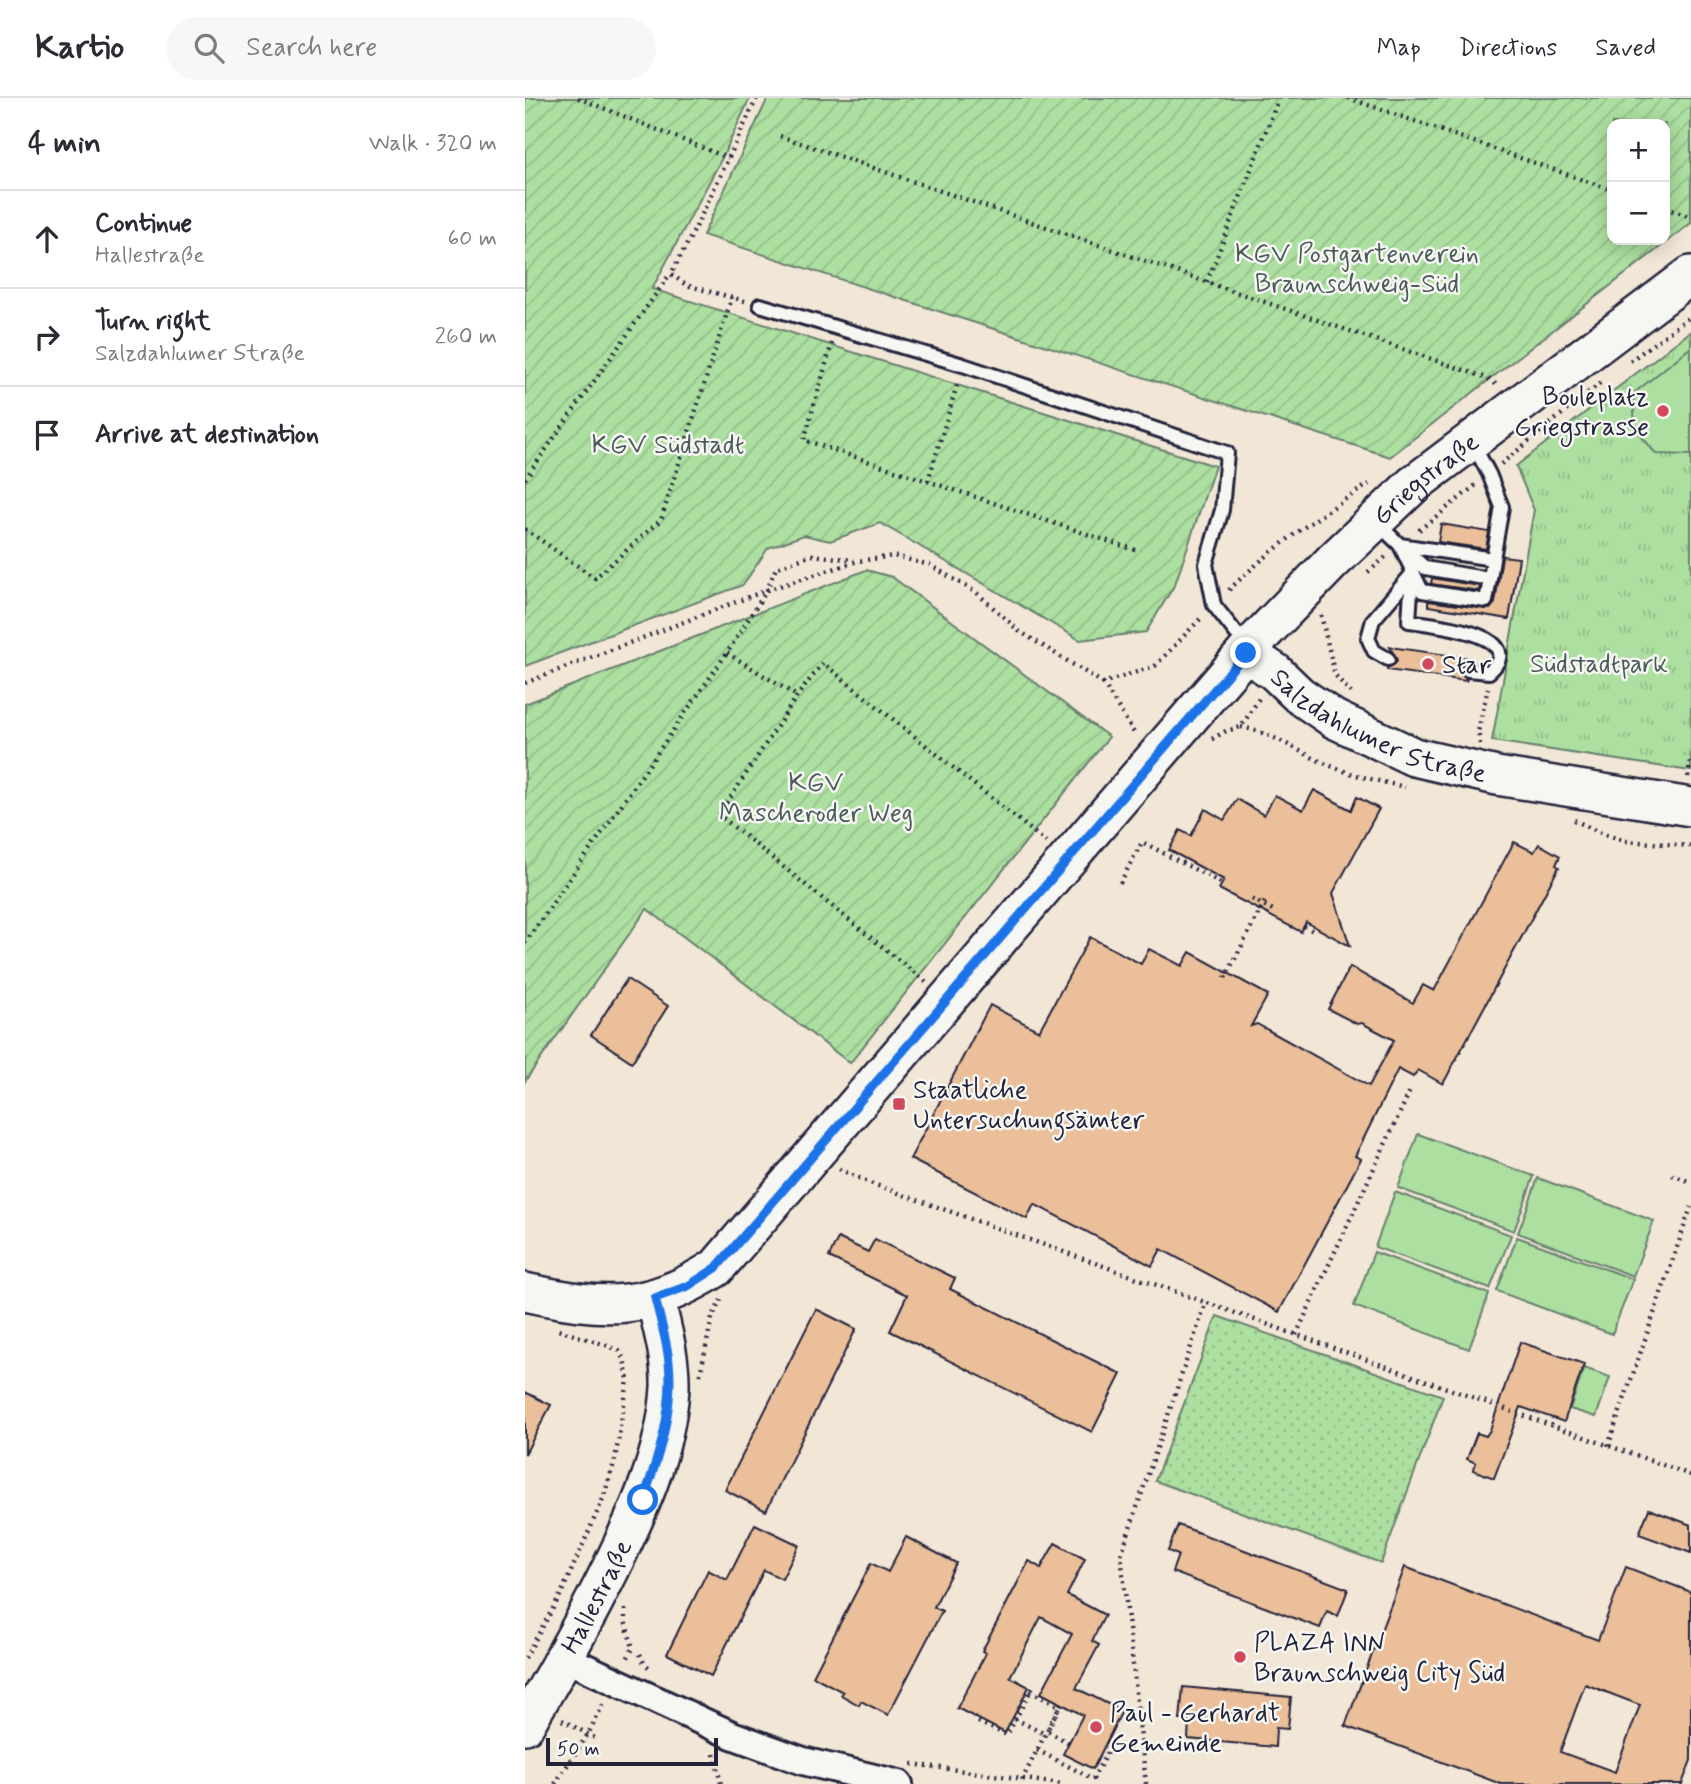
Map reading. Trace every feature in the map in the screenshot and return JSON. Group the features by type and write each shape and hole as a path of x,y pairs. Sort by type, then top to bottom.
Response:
{"main road":[{"name":"Griegstraße","path":"1249,649 1387,533 1414,484 1691,275"},
{"name":"Salzdahlumer Straße","path":"525,1292 567,1301 612,1305 655,1298 688,1286 716,1268 1249,649 1299,695 1334,719 1414,757 1497,776 1691,807"},
{"name":"Hallestraße","path":"525,1726 565,1658 643,1500 663,1435 670,1388 670,1364 655,1298"}],"street":[{"path":"565,1658 732,1735 803,1761 898,1777"}],"lane":[{"path":"760,304 963,365 1227,453 1222,510 1206,564 1214,605 1249,649"},
{"path":"1387,533 1422,591 1486,601 1502,507 1471,440"},
{"path":"1387,533 1493,559"},
{"path":"1387,533 1425,568 1490,579"},
{"path":"1388,659 1374,651 1368,638 1373,620 1412,574"},
{"path":"1412,574 1409,621 1478,634 1492,642 1499,656 1494,668 1489,672 1468,670"}],"path":[{"path":"578,98 728,158"},
{"path":"525,479 671,274 757,98"},
{"path":"1207,282 1279,98"},
{"path":"1348,98 1607,188"},
{"path":"780,136 1487,378 1506,390"},
{"path":"1670,210 1691,217"},
{"path":"671,274 686,285 760,304"},
{"path":"525,530 595,578 661,520 732,297"},
{"path":"838,326 804,440 1138,551"},
{"path":"928,481 963,365"},
{"path":"1103,683 1155,666 1251,568 1327,511 1376,479"},
{"path":"525,943 727,653 767,590 776,568 812,555 858,561"},
{"path":"525,683 767,590 858,561 894,556 930,565 977,593 1019,631 1103,683 1142,744"},
{"path":"1320,612 1335,675 1349,692 1358,698"},
{"path":"727,653 797,696"},
{"path":"949,998 719,815 797,696 823,663 1053,848 1071,856"},
{"path":"1482,755 1478,732 1494,668"},
{"path":"1120,883 1142,842 1221,883"},
{"path":"1252,899 1273,910"},
{"path":"1225,978 1264,903"},
{"path":"1304,926 1315,932"},
{"path":"1296,1335 1412,1089"},
{"path":"837,1168 883,1188 1691,1475"},
{"path":"1672,1175 1691,1182"},
{"path":"1608,1446 1691,1207"},
{"path":"1146,1784 1121,1555 1206,1302"},
{"path":"704,1365 705,1343 712,1318"},
{"path":"525,1658 561,1594 603,1499 615,1460 628,1380 624,1359 619,1351 594,1341"},
{"path":"554,1591 561,1594"},
{"path":"555,1784 588,1734 633,1648 625,1621 633,1624"},
{"path":"640,1654 644,1663 664,1676"},
{"path":"978,1722 1007,1735 1034,1684"},
{"path":"1022,1780 1060,1707 1030,1691"},
{"path":"1014,1718 1069,1743"},
{"path":"1037,1750 1093,1779 1113,1741"},
{"path":"714,1754 721,1784"},
{"path":"898,1777 925,1766 1061,1784"},
{"path":"898,1777 925,1766"}],"green space":[{"name":"KGV Südstadt","path":"525,98 750,98 723,156 652,289 1215,466 1175,584 1146,632 1080,640 880,523 830,541 804,535 768,548 743,585 525,666"},
{"name":"KGV Postgartenverein Braunschweig-Süd","path":"768,98 1691,98 1691,223 1670,239 1670,119 1607,119 1607,245 1663,245 1390,457 703,235"},
{"name":"Südstadtpark","path":"1691,331 1691,771 1492,741 1534,510 1516,466"},
{"name":"Bouleplatz Griegstrasse","path":"1691,347 1691,455 1656,454 1635,428 1633,394"},
{"name":"KGV Mascheroder Weg","path":"866,570 892,577 1109,737 850,1063 647,909 525,1081 525,704"},
{"path":"1418,1134 1534,1176 1514,1231 1398,1188"},
{"path":"1538,1178 1654,1221 1633,1276 1518,1233"},
{"path":"1395,1192 1511,1235 1490,1289 1375,1247"},
{"path":"1517,1237 1633,1279 1612,1334 1497,1291"},
{"path":"1374,1252 1489,1294 1469,1349 1354,1306"},
{"path":"1217,1316 1443,1396 1381,1563 1155,1481"},
{"path":"1584,1368 1610,1377 1596,1417 1570,1409"}],"building":[{"path":"1441,524 1489,532 1486,549 1438,542"},
{"path":"1502,556 1519,558 1509,619 1428,606 1428,601 1490,609 1495,603"},
{"path":"1432,578 1480,586 1479,591 1431,584"},
{"name":"Star","path":"1390,647 1469,658 1469,661 1459,668 1460,674 1467,679 1387,670 1397,660"},
{"path":"1314,790 1351,810 1357,797 1379,809 1333,893 1350,946 1306,922 1301,932 1219,889 1224,880 1169,850 1180,830 1191,836 1205,809 1224,820 1237,799 1264,815 1275,795 1303,810"},
{"path":"1514,842 1534,852 1539,844 1560,856 1556,865 1559,867 1443,1084 1418,1070 1413,1077 1398,1069 1355,1156 1361,1159 1279,1312 1161,1249 1152,1266 1034,1204 1027,1219 910,1159 990,1005 1039,1031 1090,937 1141,964 1149,949 1182,966 1190,952 1268,995 1251,1026 1257,1024 1369,1086 1394,1040 1328,1009 1350,967 1413,1003 1423,985 1434,991"},
{"path":"627,979 668,1006 632,1062 591,1035"},
{"path":"838,1238 868,1252 875,1239 955,1278 950,1289 1121,1374 1092,1432 890,1331 907,1295 829,1257"},
{"path":"816,1309 856,1329 766,1511 725,1490"},
{"path":"1520,1342 1584,1364 1564,1422 1521,1407 1494,1478 1473,1470 1476,1463 1467,1459 1477,1433 1486,1436 1490,1430"},
{"path":"525,1392 551,1405 525,1454"},
{"path":"1649,1509 1691,1525 1691,1553 1639,1534"},
{"path":"755,1524 799,1545 782,1579 764,1570 711,1676 667,1654 708,1570 727,1580"},
{"path":"1178,1525 1348,1589 1338,1616 1327,1611 1320,1628 1172,1572 1178,1555 1168,1551"},
{"path":"906,1537 956,1563 934,1607 942,1611 888,1715 861,1701 859,1705 841,1695 843,1692 813,1676 871,1563 888,1572"},
{"path":"1055,1543 1085,1559 1067,1595 1105,1615 1092,1641 1099,1645 1076,1688 1122,1711 1093,1769 1063,1754 1083,1715 1041,1693 1072,1634 1041,1617 1010,1677 1029,1687 1005,1733 957,1708 986,1653 982,1651 1029,1561 1041,1568"},
{"path":"1405,1567 1598,1640 1626,1567 1691,1592 1691,1760 1682,1784 1501,1784 1345,1726","holes":["1585,1684 1640,1705 1615,1772 1560,1752"]},
{"path":"1183,1687 1291,1697 1288,1729 1276,1728 1275,1747 1188,1739 1189,1720 1180,1720"}],"place":[{"name":"Bouleplatz Griegstrasse","path":"1663,411"},
{"name":"Star","path":"1428,664"},
{"name":"Staatliche Untersuchungsämter","path":"899,1104"},
{"name":"PLAZA INN Braunschweig City Süd","path":"1240,1657"},
{"name":"Paul - Gerhardt Gemeinde","path":"1096,1727"}],"route":[{"path":"643,1500 663,1435 670,1388 668,1351 655,1298 688,1286 716,1268 1246,653"}]}
